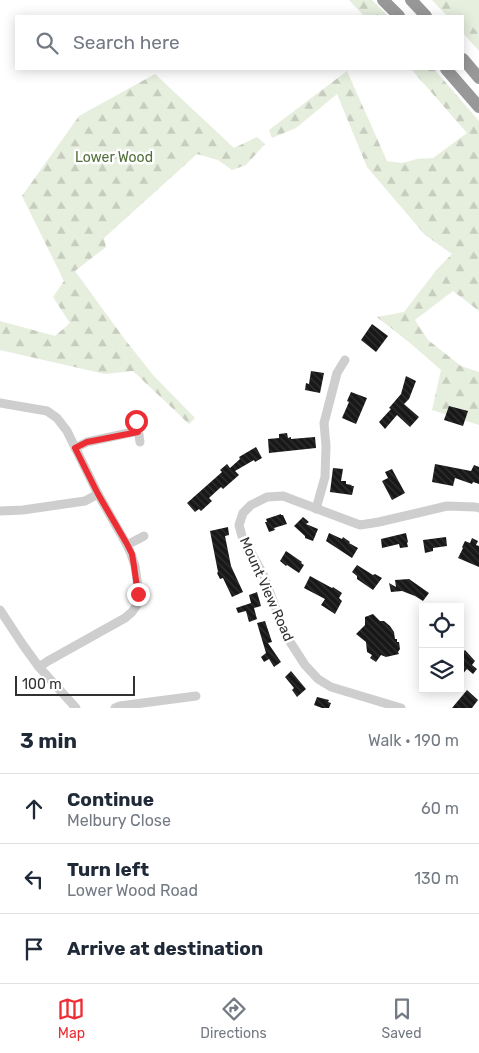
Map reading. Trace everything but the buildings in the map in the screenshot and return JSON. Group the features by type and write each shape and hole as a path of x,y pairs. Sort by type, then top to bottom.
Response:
{"highway":[{"path":"383,0 398,15"},
{"path":"411,0 425,15"},
{"path":"464,60 479,78"},
{"path":"447,70 479,107"}],"street":[{"path":"345,360 337,373 324,423 326,446 325,477 316,509 360,525 447,506 479,508"},
{"path":"0,403 47,410 68,431 98,494 132,554 134,566 138,594 137,605 132,612 125,618 39,667"},
{"path":"136,421 140,442"},
{"path":"75,448 87,442 138,432"},
{"path":"0,511 23,510 85,501 98,494"},
{"name":"Mount View Road","path":"316,509 283,496 267,498 251,505 243,513 239,525 242,536 264,576 285,634 305,665 318,679 332,686 401,708"},
{"path":"127,544 144,536"},
{"path":"0,610 39,667 76,708"},
{"path":"115,708 196,696"}],"green space":[{"path":"349,0 372,0 387,15 363,15"},
{"path":"432,0 449,0 462,15 446,15"},
{"path":"448,0 479,0 479,34 464,18 464,15 462,15"},
{"path":"464,17 479,34 479,51 464,34"},
{"path":"412,70 435,70 479,121 479,311 453,291 415,320 428,340 461,366 479,372 479,425 432,410 441,370 377,317 404,312 438,268 452,254 425,235 367,167 337,94 296,128 272,138 269,130 347,71 387,161 402,163 417,159 433,158 467,133"},
{"name":"Lower Wood","path":"155,74 234,148 257,137 265,144 246,165 232,170 218,160 197,154 104,238 106,247 75,271 153,375 195,418 189,424 133,371 105,374 0,350 0,321 55,336 70,323 53,297 64,281 22,196 79,116"}],"route":[{"path":"136,421 138,432 87,442 75,448 98,494 132,554 138,594"}]}
